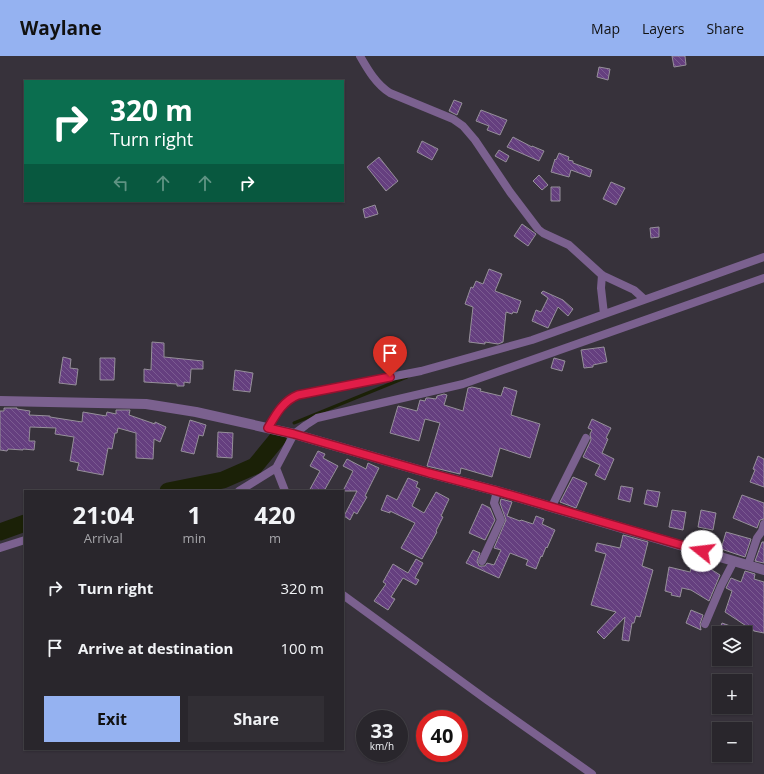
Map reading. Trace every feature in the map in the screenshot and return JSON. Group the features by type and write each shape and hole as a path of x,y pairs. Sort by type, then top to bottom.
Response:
{"street":[{"path":"360,56 375,81 382,88 390,93 453,119 463,126 475,140 510,192 543,233 564,241 575,248 602,275 634,290 644,300"},
{"path":"268,428 281,407 292,397 421,371 532,340 764,257"},
{"path":"602,275 601,288 604,314"},
{"path":"241,490 276,468 294,434 317,418 463,384 764,278"},
{"path":"0,401 146,404 196,412 294,434 429,473 552,506 764,570"},
{"path":"552,506 586,438"},
{"path":"276,468 285,490"},
{"path":"482,561 501,520 494,503 497,491"},
{"path":"748,565 757,538 762,531 764,524"},
{"path":"0,548 24,540"},
{"path":"705,624 721,586 734,561"},
{"path":"344,596 592,774"}],"building":[{"path":"672,56 685,56 686,65 674,67"},
{"path":"599,67 610,69 608,80 597,77"},
{"path":"454,100 462,103 457,115 449,111"},
{"path":"481,110 507,120 500,135 487,130 489,126 476,121"},
{"path":"513,137 532,147 544,151 539,161 507,147"},
{"path":"422,141 438,149 432,160 417,152"},
{"path":"499,150 509,156 506,162 495,156"},
{"path":"559,153 569,157 568,160 573,161 573,163 592,170 590,177 571,170 569,177 551,172 555,159 556,160"},
{"path":"379,157 398,181 386,191 367,167"},
{"path":"539,175 548,185 542,190 533,181"},
{"path":"611,182 625,188 616,205 603,199"},
{"path":"551,187 560,187 560,201 551,201"},
{"path":"375,205 378,214 365,218 363,209"},
{"path":"522,224 536,234 528,246 514,236"},
{"path":"659,227 659,237 651,238 650,228"},
{"path":"489,269 502,274 495,291 521,301 517,313 513,312 512,314 506,312 503,342 498,344 485,342 485,344 469,342 473,307 465,304 471,287 473,288 476,281 483,284"},
{"path":"543,291 563,300 573,309 568,316 558,307 548,328 532,321 536,310 541,312 548,298 541,293"},
{"path":"152,342 164,343 164,357 203,361 203,369 191,369 190,383 184,382 184,386 177,386 177,384 144,382 144,369 151,370"},
{"path":"604,347 607,362 593,365 593,367 584,368 581,350"},
{"path":"63,357 71,359 70,368 78,369 76,385 59,383"},
{"path":"100,358 115,358 114,380 100,380"},
{"path":"554,358 565,361 562,371 551,368"},
{"path":"235,370 253,373 250,392 233,390"},
{"path":"472,387 481,389 480,391 501,396 504,387 517,391 511,415 540,424 530,458 500,448 492,477 461,468 460,474 427,466 440,423 425,419 419,441 390,433 398,406 417,411 420,400 425,401 426,398 436,399 437,396 444,394 447,395 444,405 463,411 468,388"},
{"path":"4,408 17,408 30,411 29,415 50,416 82,422 83,412 106,416 107,412 116,414 116,410 130,410 129,415 155,424 155,422 166,427 160,442 154,439 153,459 136,458 136,433 118,428 117,433 115,433 112,449 108,448 103,475 77,470 79,463 70,461 74,437 55,434 56,428 30,427 29,441 35,441 34,450 0,450 0,411 4,411"},
{"path":"592,419 611,428 606,438 608,439 602,453 614,459 605,480 595,475 600,465 583,457 591,440 590,434 592,430 588,428"},
{"path":"190,420 206,425 203,436 199,435 194,454 181,451"},
{"path":"218,432 233,433 232,458 217,457"},
{"path":"318,451 325,454 323,458 338,466 325,490 310,490 320,471 310,466"},
{"path":"758,456 764,459 764,487 750,482 755,470 753,469"},
{"path":"347,459 366,469 368,463 379,468 365,496 367,497 357,514 354,512 350,520 344,516 357,491 344,491 353,471 343,466"},
{"path":"573,477 587,483 576,508 560,502"},
{"path":"408,478 418,482 416,487 420,489 412,506 424,513 436,492 449,499 441,516 443,517 436,531 437,532 422,559 401,548 415,523 390,511 390,513 381,510 387,495 397,500"},
{"path":"621,486 633,488 630,502 618,499"},
{"path":"647,490 660,492 657,507 644,504"},
{"path":"742,495 764,503 764,519 760,520 757,528 733,518"},
{"path":"501,499 512,502 507,516 533,524 536,516 544,519 542,524 555,530 536,569 526,565 528,560 510,553 499,578 466,563 473,550 480,553 477,561 479,566 485,566 487,563 494,565 501,550 494,548 506,520 500,503"},
{"path":"482,504 490,508 495,520 485,540 469,533"},
{"path":"672,510 686,512 683,530 669,527"},
{"path":"701,510 716,513 713,530 698,527"},
{"path":"726,532 751,539 745,557 721,549"},
{"path":"623,535 648,542 642,566 653,570 640,617 636,616 634,623 632,623 629,641 622,640 625,617 604,639 597,632 616,612 591,605 606,554 595,551 597,543 620,548"},
{"path":"762,542 764,542 764,563 755,561"},
{"path":"416,559 423,563 415,578 419,580 416,585 403,578 391,597 395,599 388,610 374,601 386,584 383,582 393,564 408,573"},
{"path":"692,565 706,568 706,566 720,575 709,601 691,590 682,588 680,597 671,595 672,593 665,591 669,567 690,572"},
{"path":"745,571 755,574 754,579 764,582 764,633 754,631 752,630 752,626 746,626 725,612 732,591 726,588 731,578 741,582"},
{"path":"691,610 703,615 700,624 701,630 686,623"},
{"path":"722,623 730,626 721,626"}],"waterway":[{"path":"294,423 407,377"},
{"path":"173,490 223,480 255,466 278,438"},
{"path":"0,532 24,523"}],"route":[{"path":"390,377 292,397 281,407 268,428 552,506 702,551"}]}
